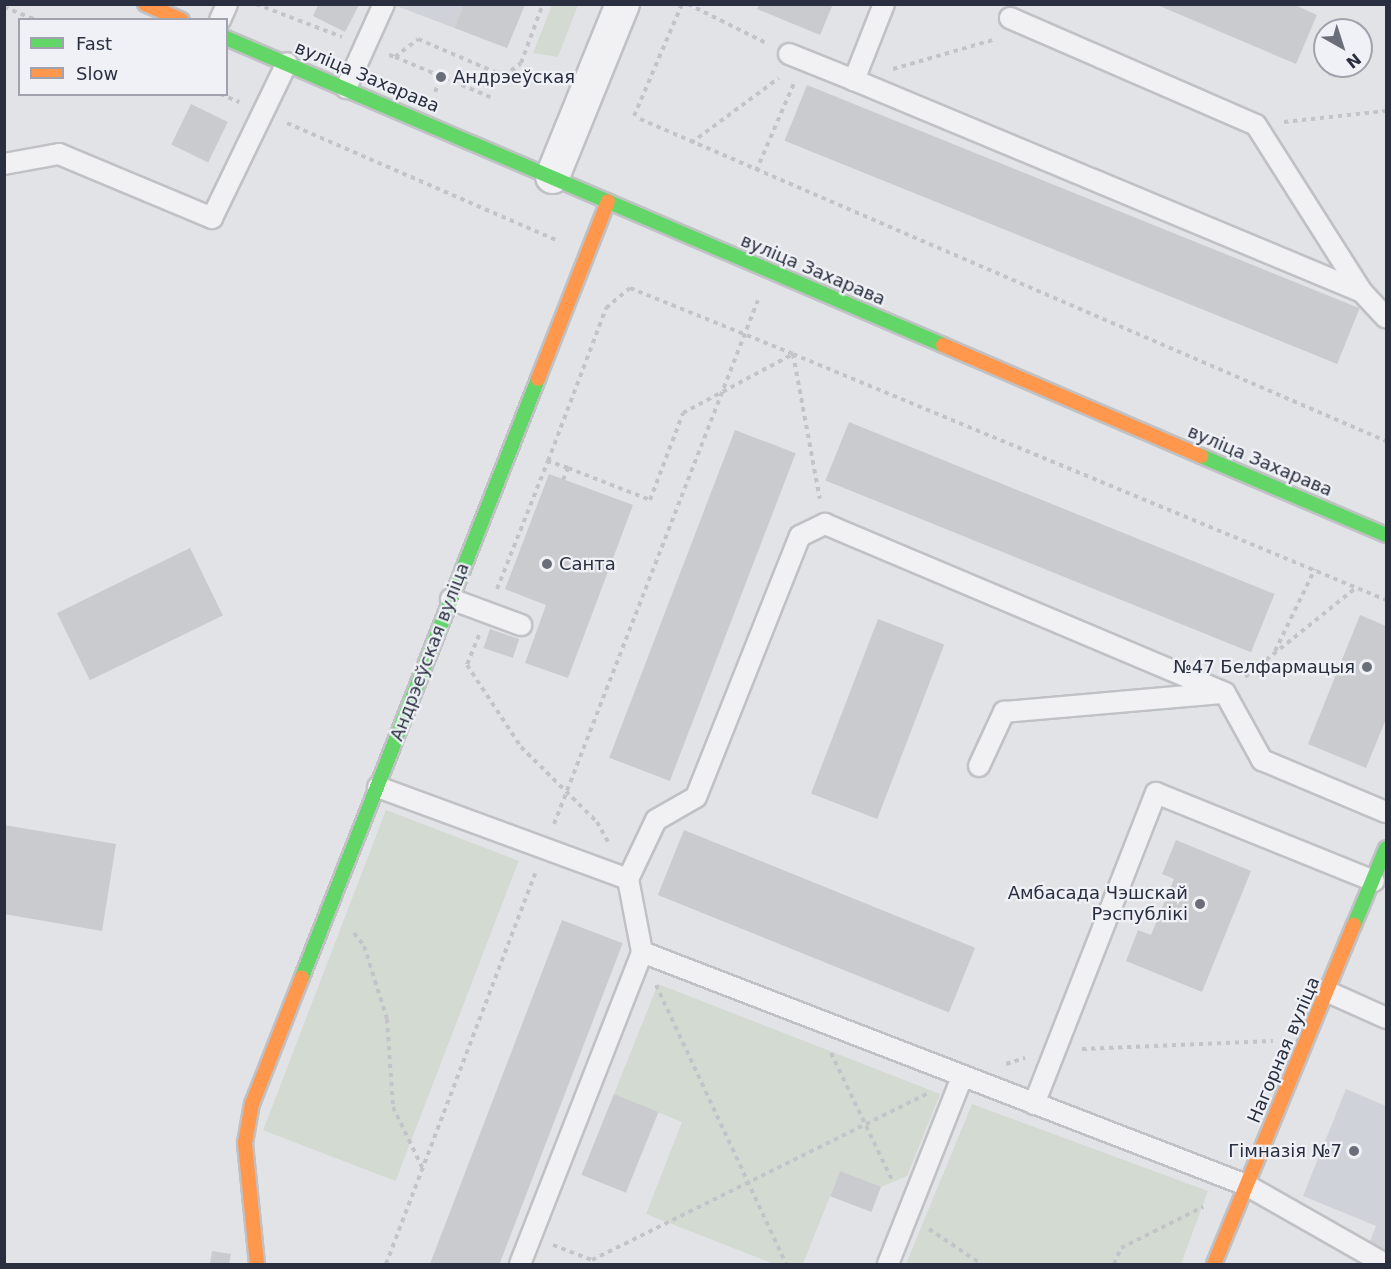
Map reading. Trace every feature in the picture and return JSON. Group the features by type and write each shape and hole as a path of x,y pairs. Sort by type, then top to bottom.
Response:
{"street":[{"path":"145,4 177,18"},
{"path":"552,176 622,4"},
{"name":"вуліца Захарава","path":"228,39 1386,535"},
{"name":"Андрэеўская вуліца","path":"257,1264 246,1143 252,1104 608,201"},
{"name":"Нагорная вуліца","path":"1214,1264 1385,854"}],"lane":[{"path":"221,18 227,4"},
{"path":"346,88 384,4"},
{"path":"854,80 884,4"},
{"path":"1010,18 1256,124 1362,292 1386,318"},
{"path":"796,57 1362,292"},
{"path":"4,164 59,154 212,218 287,63"},
{"path":"520,1264 642,952 628,879 656,820 696,797 800,536 825,524 1225,693 1262,760 1386,812"},
{"path":"451,599 521,625"},
{"path":"979,766 1004,712 1225,693"},
{"path":"378,787 628,879"},
{"path":"1034,1104 1156,793 1374,881"},
{"path":"642,952 817,1023 1246,1185 1385,1264"},
{"path":"1328,992 1386,1018"},
{"path":"888,1264 962,1077"}],"path":[{"path":"256,4 495,99"},
{"path":"394,57 418,39 504,76 521,63 543,4"},
{"path":"634,116 682,4"},
{"path":"688,4 796,57"},
{"path":"4,7 31,18"},
{"path":"854,80 1034,28"},
{"path":"690,143 796,57"},
{"path":"756,171 796,57"},
{"path":"1256,124 1386,111"},
{"path":"640,119 690,143 1386,441"},
{"path":"297,127 564,244"},
{"path":"628,879 597,822 521,747 467,665 606,308 630,288 744,333 1386,600"},
{"path":"386,1264 744,333"},
{"path":"548,460 650,500 683,413 793,354"},
{"path":"793,354 825,524"},
{"path":"563,480 568,468"},
{"path":"1273,654 1315,569"},
{"path":"1225,693 1357,587"},
{"path":"330,904 364,946 387,1019 393,1107 422,1167"},
{"path":"642,952 786,1264"},
{"path":"817,1023 908,1214 981,1264"},
{"path":"530,1236 592,1260 748,1185 962,1077 1055,1050 1308,1040"},
{"path":"1114,1264 1121,1248 1246,1185"}],"shaded area":[{"path":"394,5 525,5 507,48"},
{"path":"552,5 578,5 558,57 533,53"},
{"path":"386,810 519,861 396,1181 263,1130"},
{"path":"658,984 940,1094 907,1176 881,1187 840,1171 803,1264 774,1264 646,1214 682,1122 614,1094"},
{"name":"Гімназія №7","path":"1346,1089 1386,1106 1386,1264 1361,1264 1376,1226 1303,1196"},
{"path":"972,1104 1208,1191 1181,1264 906,1264"}],"building":[{"path":"464,4 525,4 507,48 455,28"},
{"path":"759,4 833,4 820,35 757,9"},
{"path":"1155,4 1293,4 1317,15 1313,18 1313,24 1296,64"},
{"path":"318,5 359,5 345,32 313,16"},
{"path":"807,85 1360,308 1337,364 785,141"},
{"path":"191,104 228,122 208,162 171,144"},
{"path":"849,422 1275,594 1251,652 825,480"},
{"path":"735,430 796,453 670,781 609,758"},
{"path":"549,474 633,505 568,678 525,663 546,605 505,589"},
{"path":"190,548 223,615 90,680 57,613"},
{"path":"1360,615 1386,626 1386,719 1366,768 1308,744"},
{"path":"878,619 944,644 877,819 811,794"},
{"path":"490,629 519,639 513,658 483,648"},
{"path":"4,825 116,844 102,931 4,914"},
{"path":"684,830 975,948 949,1013 658,895"},
{"name":"Амбасада Чэшскай Рэспублікі","path":"1176,840 1251,871 1202,992 1126,961 1138,930 1151,935 1174,879 1162,874"},
{"path":"562,920 623,943 500,1264 430,1264"},
{"path":"614,1094 659,1112 626,1193 581,1175"},
{"path":"840,1171 881,1187 871,1212 830,1196"},
{"path":"212,1251 231,1254 229,1264 210,1264"}],"traffic: fast":[{"path":"228,39 943,345"},
{"path":"302,977 538,379"},
{"path":"1201,456 1386,535"},
{"path":"1354,925 1386,848"}],"traffic: slow":[{"path":"145,4 177,18"},
{"path":"538,379 608,201"},
{"path":"943,345 1201,456"},
{"path":"1214,1264 1354,925"},
{"path":"257,1264 245,1143 252,1104 302,977"}],"place":[{"name":"Андрэеўская","path":"441,77"},
{"name":"Санта","path":"547,564"},
{"name":"№47 Белфармацыя","path":"1367,667"},
{"name":"Амбасада Чэшскай Рэспублікі","path":"1200,904"},
{"name":"Гімназія №7","path":"1354,1151"}]}
